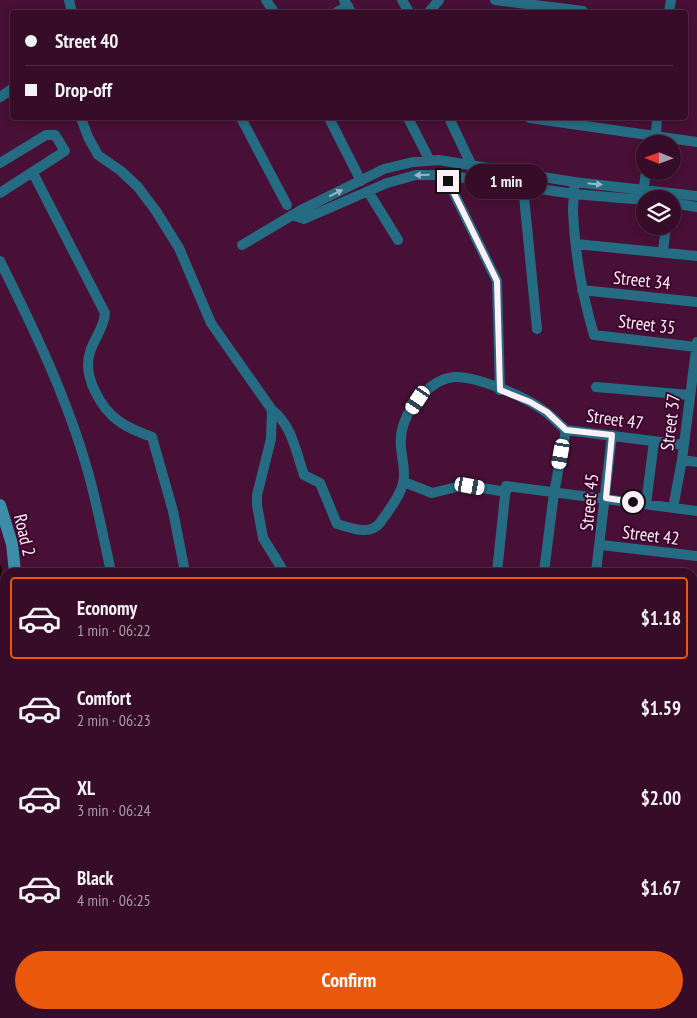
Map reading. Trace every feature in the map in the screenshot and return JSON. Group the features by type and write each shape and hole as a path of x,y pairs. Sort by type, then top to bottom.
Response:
{"street":[{"path":"495,0 526,2 571,10"},
{"path":"83,120 88,137 98,155 121,171 138,187 156,211 179,248 211,322 272,410 284,420 304,475 320,483 325,490 337,524 367,531 376,527 404,482 400,435 406,416 424,393 442,380 454,377 480,381 530,402 547,412 566,430"},
{"path":"242,120 287,204"},
{"path":"330,120 360,181"},
{"path":"409,120 430,161"},
{"path":"450,120 472,164"},
{"path":"568,120 636,136"},
{"path":"654,135 657,120"},
{"path":"0,163 46,135 54,135 65,151 0,193"},
{"path":"681,141 697,142"},
{"path":"242,245 292,215 384,169 412,162 430,161 472,164 574,182 697,196"},
{"path":"33,173 105,313 104,322 89,353 88,372 94,389 109,412 119,422 152,437 173,511 184,568"},
{"path":"292,215 304,219 387,183 416,175 445,175 574,194 636,199"},
{"path":"445,175 497,281 500,390"},
{"path":"644,189 645,180"},
{"path":"574,182 573,210 582,290"},
{"path":"524,186 537,329"},
{"path":"368,192 398,240"},
{"path":"681,204 697,207"},
{"path":"663,251 665,235"},
{"path":"576,244 663,251 697,256"},
{"path":"0,261 40,341 70,420 92,485 110,568"},
{"name":"Street 34","path":"582,290 697,302"},
{"name":"Street 35","path":"582,290 594,335 697,343"},
{"name":"Street 37","path":"673,508 682,460 697,343"},
{"path":"596,387 690,396"},
{"path":"272,410 271,439 256,505 263,538 282,568"},
{"name":"Street 47","path":"544,568 554,492 566,430 684,444"},
{"name":"Street 45","path":"597,568 601,545 612,435"},
{"path":"646,504 654,441"},
{"path":"682,460 697,462"},
{"path":"404,482 432,494 465,485 554,492 697,511"},
{"path":"497,568 506,489"},
{"name":"Road 2","path":"0,505 12,544 15,568"},
{"name":"Street 42","path":"601,545 697,556"}],"route":[{"path":"448,181 497,281 500,390 530,402 547,412 566,430 612,435 606,498 633,502"}]}
